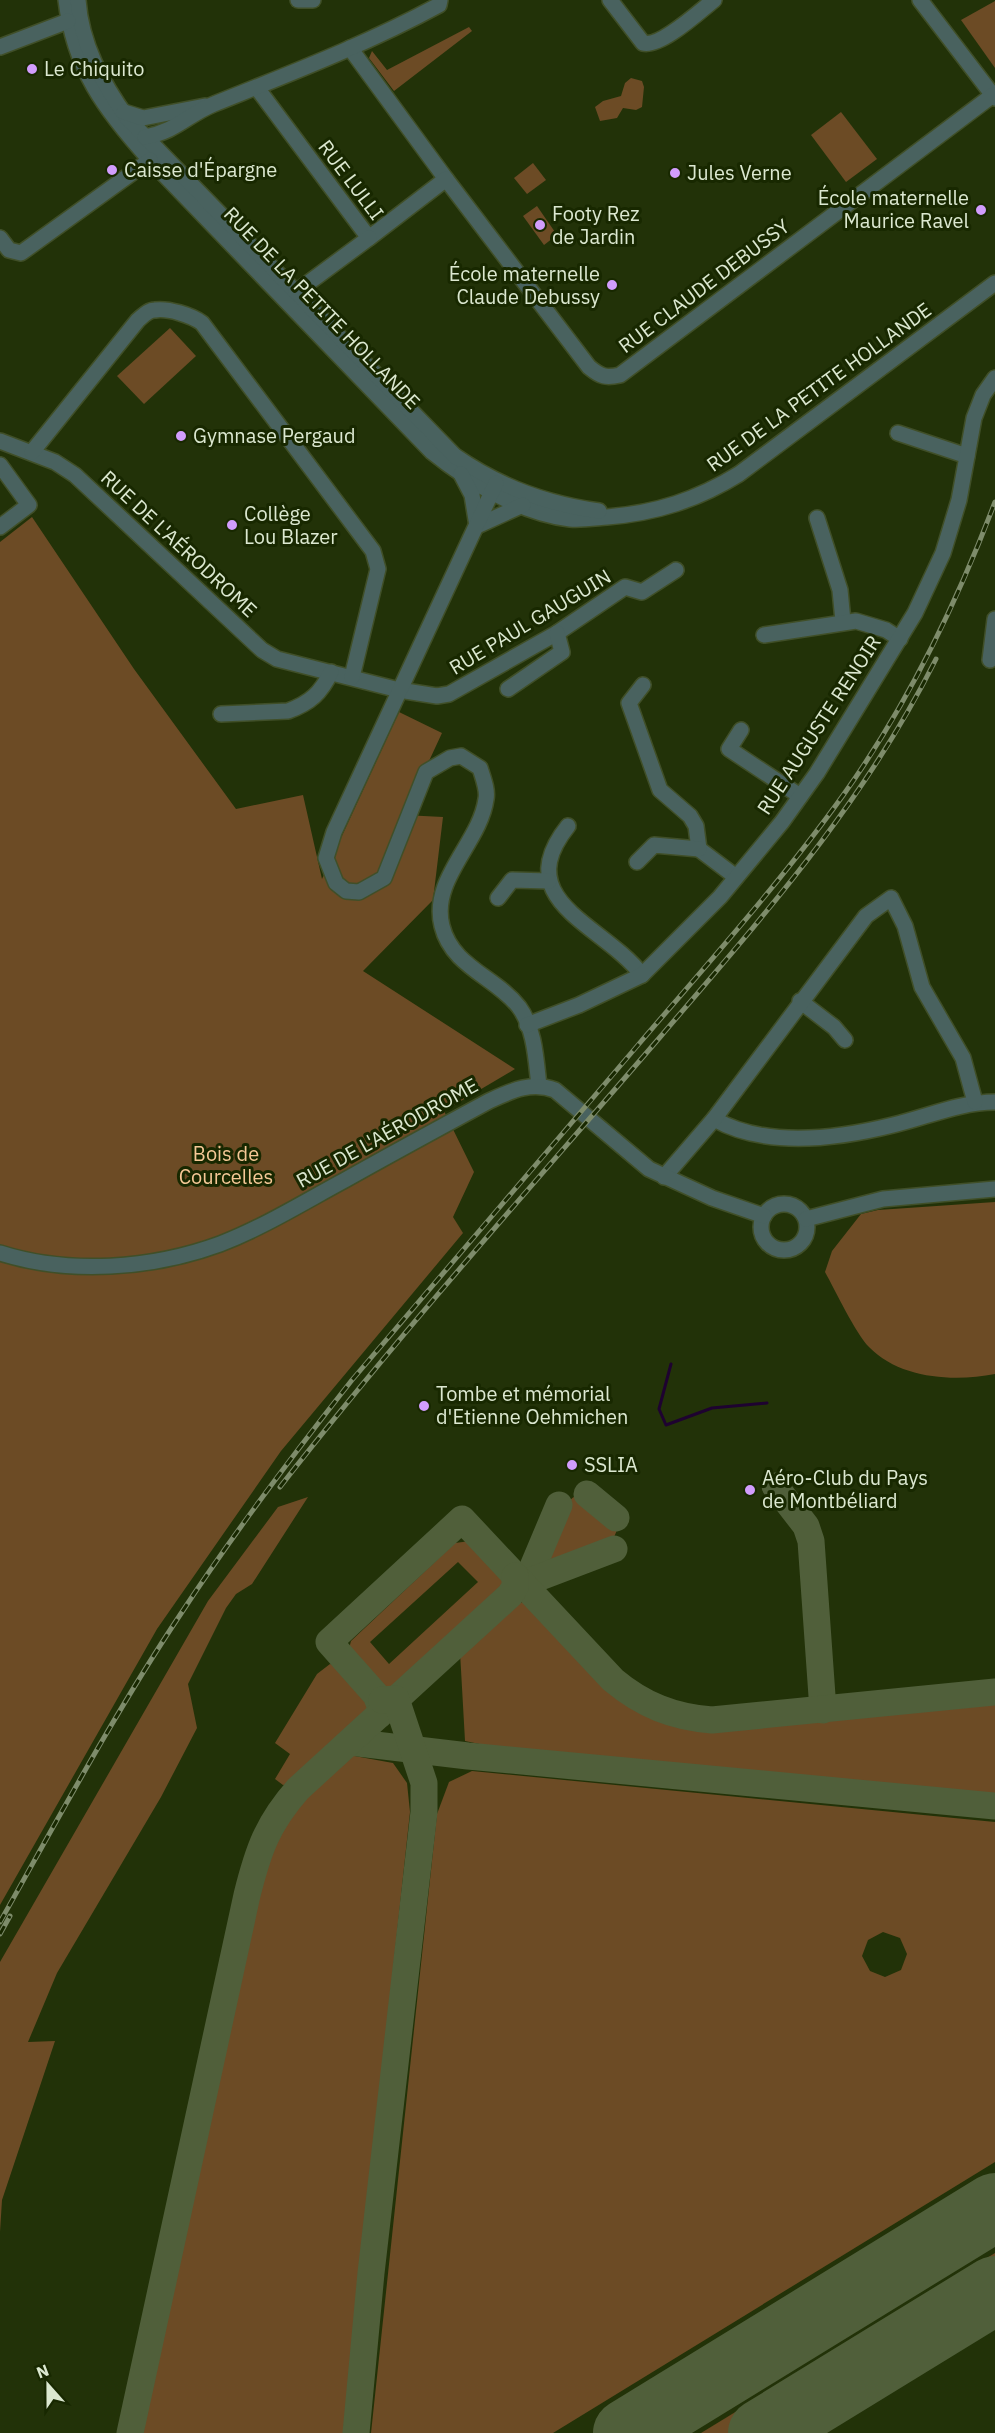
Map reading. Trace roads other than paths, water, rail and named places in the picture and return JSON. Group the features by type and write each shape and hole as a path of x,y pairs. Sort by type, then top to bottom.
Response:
{"street":[{"name":"RUE DE LA PETITE HOLLANDE","path":"66,0 68,21 79,61 93,88 140,141 169,162 455,456 523,505 572,519 625,516 681,504 710,492 740,474 995,283"},
{"name":"RUE DE LA PETITE HOLLANDE","path":"78,0 84,36 98,71 150,160 432,452 459,472 495,486 574,508 625,516"},
{"path":"298,0 313,0"},
{"path":"123,111 143,118 158,117 211,105 350,48 367,40 381,28 440,0"},
{"path":"610,0 643,43 648,45 660,41 714,0"},
{"path":"920,0 994,96"},
{"name":"RUE DE LA PETITE HOLLANDE","path":"68,21 74,23 84,36"},
{"path":"0,46 68,21"},
{"name":"RUE CLAUDE DEBUSSY","path":"350,48 589,367 600,376 608,378 620,375 994,96"},
{"name":"RUE LULLI","path":"257,88 369,238 450,182"},
{"path":"140,141 172,130 211,105"},
{"path":"140,141 158,117"},
{"path":"169,162 168,142 172,130"},
{"path":"0,238 9,249 21,253 150,160"},
{"path":"296,292 369,238"},
{"path":"33,452 138,320 149,311 157,309 194,318 202,323 368,541 378,569 352,677"},
{"name":"RUE AUGUSTE RENOIR","path":"527,1025 579,1005 642,975 720,897 800,796 900,639 943,553 959,500 974,418 983,395 995,378"},
{"path":"898,433 967,456"},
{"name":"RUE DE L'AÉRODROME","path":"0,441 55,462 75,476 261,650 277,659 399,690"},
{"path":"0,465 29,505 0,527"},
{"path":"459,472 472,495 477,526 523,505"},
{"name":"RUE PAUL GAUGUIN","path":"495,486 376,736 334,832 326,858 329,871 336,883 346,891 359,892 384,878 426,772 450,758 460,756 471,760 480,768 487,798 481,816 447,881 442,897 442,925 454,953 513,1000 531,1035 539,1086"},
{"path":"817,518 840,590 843,621"},
{"name":"RUE PAUL GAUGUIN","path":"399,690 437,696 449,694 557,633 625,587 642,592 676,570"},
{"path":"990,660 995,619"},
{"path":"764,635 843,621 864,622 900,639"},
{"path":"508,689 562,652 557,633"},
{"path":"221,714 288,711 296,708 322,691 331,672"},
{"path":"643,685 629,703 660,790 690,816 696,826 699,849"},
{"path":"741,730 729,749 800,796"},
{"path":"568,826 553,844 548,859 549,881 561,902 642,975"},
{"path":"637,862 654,845 699,849 736,877"},
{"path":"498,898 512,880 549,881"},
{"path":"664,1177 714,1119 800,1001 866,916 891,898 905,926 922,987 963,1058 975,1102"},
{"path":"800,1001 834,1027 846,1040"},
{"path":"539,1086 555,1090 639,1162 664,1177 764,1216"},
{"name":"RUE DE L'AÉRODROME","path":"0,1253 44,1263 78,1266 156,1260 197,1251 258,1227 489,1101 519,1088 539,1086"},
{"path":"714,1119 732,1129 750,1134 788,1137 845,1133 891,1126 975,1102 995,1102"},
{"path":"806,1219 883,1198 995,1189"},
{"path":"782,1204 796,1208 806,1219 807,1226 802,1241 797,1246 783,1250 771,1246 763,1236 764,1216 768,1210 782,1204"}],"waterway":[{"path":"671,1364 659,1409 666,1425 712,1408 767,1403"}],"railway":[{"path":"0,1922 132,1690 200,1585 285,1466 352,1380 744,922 844,794 889,725 929,653 964,578 995,502"},
{"path":"280,1487 420,1315 775,901 845,809 877,762 908,712 936,659"},
{"path":"0,1934 10,1916"}],"place":[{"name":"Le Chiquito","path":"32,69"},
{"name":"Caisse d'Épargne","path":"112,170"},
{"name":"Jules Verne","path":"675,173"},
{"name":"École maternelle Maurice Ravel","path":"981,210"},
{"name":"Footy Rez de Jardin","path":"540,225"},
{"name":"École maternelle Claude Debussy","path":"612,285"},
{"name":"Gymnase Pergaud","path":"181,436"},
{"name":"Collège Lou Blazer","path":"232,525"},
{"name":"Tombe et mémorial d'Etienne Oehmichen","path":"424,1406"},
{"name":"SSLIA","path":"572,1465"},
{"name":"Aéro-Club du Pays de Montbéliard","path":"750,1490"}],"park label":[{"name":"Bois de Courcelles","path":"226,1166"}]}
